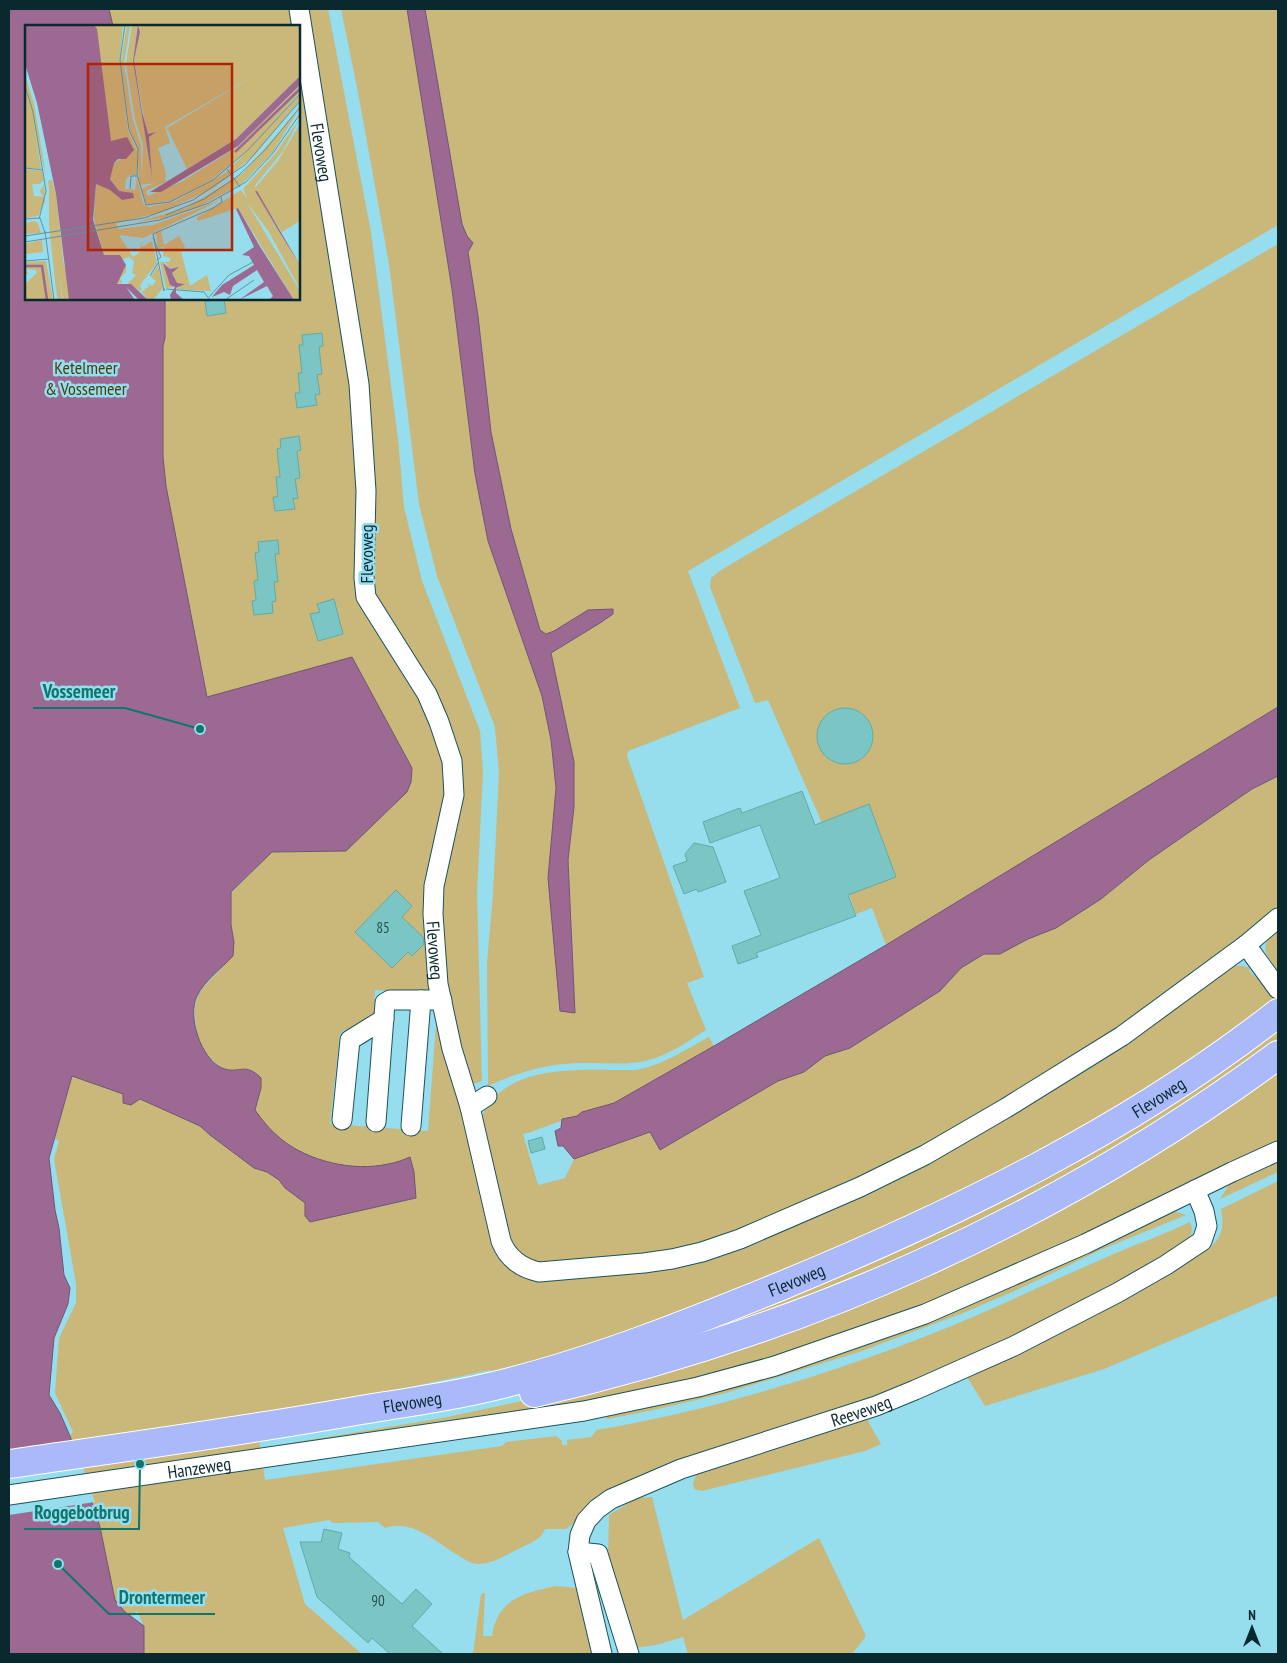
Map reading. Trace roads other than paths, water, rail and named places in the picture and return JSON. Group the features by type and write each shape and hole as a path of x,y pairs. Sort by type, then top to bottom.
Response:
{"highway":[{"name":"Flevoweg","path":"268,1440 508,1383 609,1353 708,1316 819,1270 923,1224 1000,1187 1120,1120 1185,1079 1278,1012"},
{"name":"Flevoweg","path":"268,1440 470,1406 584,1381 667,1359 806,1313 910,1269 1039,1207 1133,1153 1209,1104 1278,1055"},
{"name":"Hanzeweg","path":"9,1464 268,1440"},
{"name":"Hanzeweg","path":"9,1478 268,1440"}],"street":[{"name":"Flevoweg","path":"299,9 359,384 366,491 364,578 366,597 426,694 452,761 454,795 434,886 433,914 438,984 452,1049 470,1107 501,1241 506,1252 514,1262 539,1272 672,1259 702,1252 749,1236 860,1187 925,1155 1006,1108 1122,1036 1246,945 1278,918"},
{"path":"1246,945 1278,988"},
{"path":"376,1122 386,1002 390,1000 442,1000"},
{"path":"411,1126 420,1000"},
{"path":"342,1120 350,1040 384,1019"},
{"path":"470,1107 487,1096"},
{"name":"Flevoweg","path":"268,1440 584,1411 698,1387 774,1366 926,1314 1085,1244 1278,1151"},
{"name":"Reeveweg","path":"602,1654 578,1552 580,1534 586,1521 597,1509 611,1499 681,1469 876,1406 951,1375 1070,1318 1159,1269 1202,1240 1207,1226 1195,1190"},
{"name":"Hanzeweg","path":"9,1495 268,1440"},
{"path":"578,1552 598,1554 629,1654"}],"place":[{"name":"Vossemeer","path":"200,729"},
{"name":"Roggebotbrug","path":"140,1464"},
{"name":"Drontermeer","path":"58,1564"}],"park label":[{"name":"Ketelmeer & Vossemeer","path":"86,377"}]}
